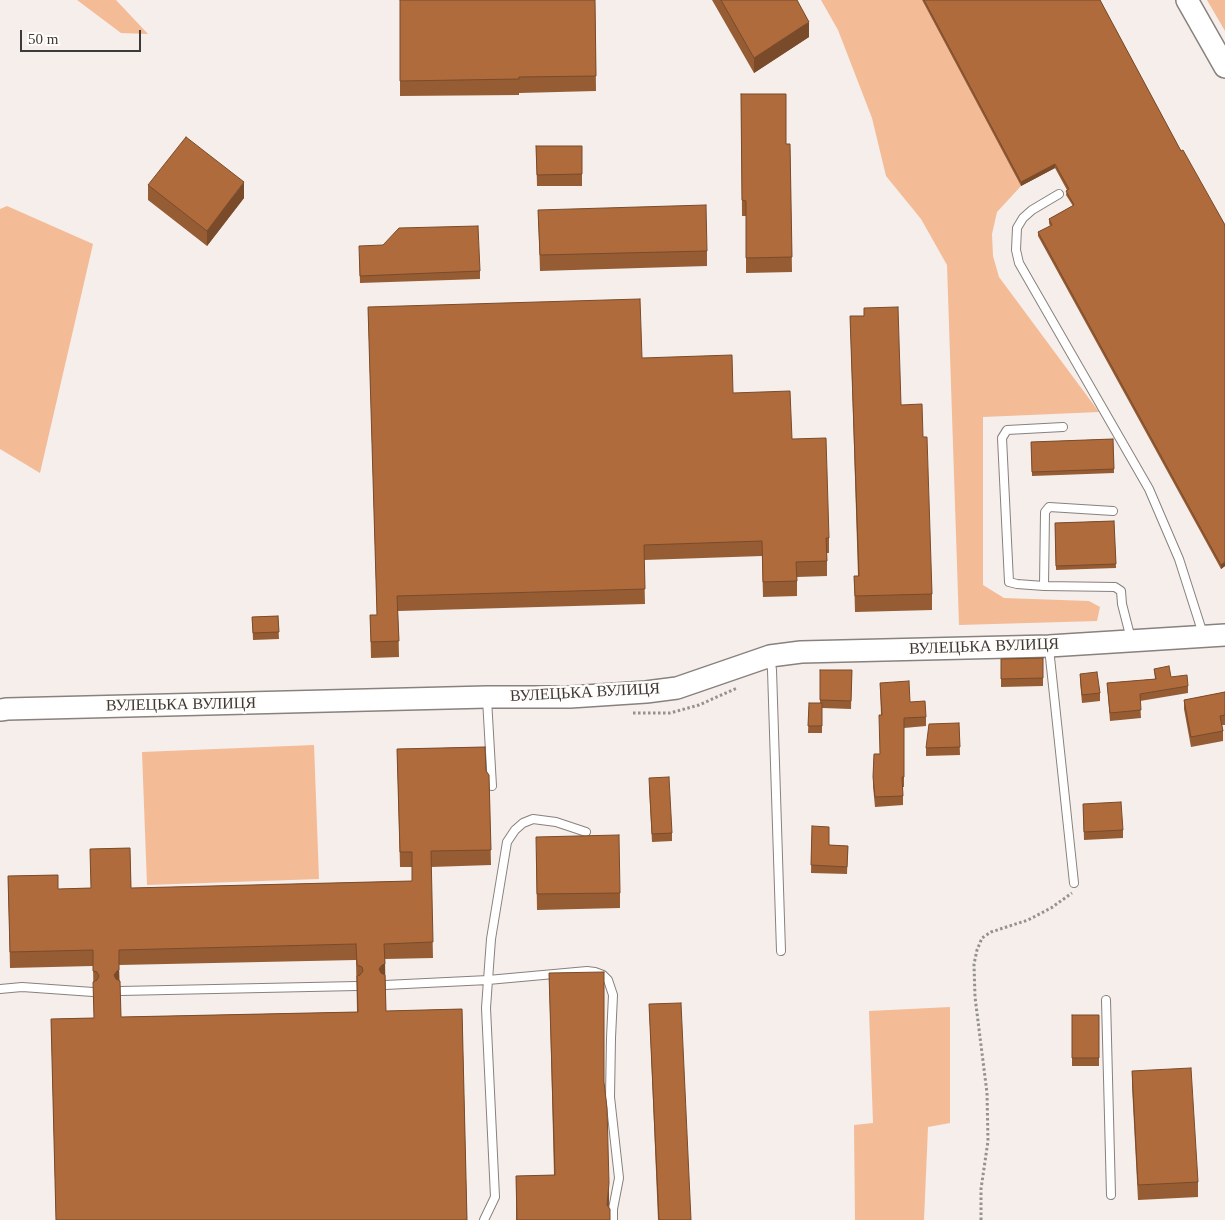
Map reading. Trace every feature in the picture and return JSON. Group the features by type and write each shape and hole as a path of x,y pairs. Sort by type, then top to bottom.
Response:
{"street":[{"path":"1187,0 1225,67"},
{"name":"ВУЛЕЦЬКА ВУЛИЦЯ","path":"0,710 487,697 570,697 678,688 770,656 801,652 1049,646 1225,635"}],"lane":[{"path":"1058,194 1032,210 1023,218 1017,228 1016,250 1019,263 1149,489 1179,559 1203,636"},
{"path":"1063,427 1007,430 1002,438 1009,582 1044,586 1115,587 1121,591 1122,604 1132,641"},
{"path":"1044,586 1045,512 1049,507 1113,511"},
{"path":"1049,646 1074,887"},
{"path":"770,656 781,951"},
{"path":"487,697 492,786"},
{"path":"484,1220 496,1197 486,1008 491,939 507,842 515,830 523,823 533,819 556,822 586,832"},
{"path":"385,985 488,980 588,971 603,975 612,987 613,995 610,1038 610,1097 619,1178 613,1209 613,1220"},
{"path":"120,991 357,986"},
{"path":"0,989 22,987 93,992"},
{"path":"1106,1000 1111,1195"}],"path":[{"path":"981,1220 981,1189 988,1142 987,1093 975,997 974,964 977,950 982,938 991,932 1028,920 1051,908 1074,887"}],"shaded area":[{"path":"77,0 116,0 148,34 121,33"},
{"path":"821,0 922,0 1021,186 997,212 992,234 993,256 999,277 1099,412 983,417 983,585 1004,598 1089,601 1100,607 1097,621 959,625 947,265 921,219 886,176 872,118 838,30"},
{"path":"1207,0 1225,0 1225,31"},
{"path":"7,206 93,244 40,473 0,449 0,209"},
{"path":"314,745 319,879 147,885 142,752"},
{"path":"950,1007 950,1123 928,1127 924,1220 855,1220 854,1125 873,1123 869,1011"}],"building":[{"path":"400,0 595,0 596,76 400,81"},
{"path":"721,0 797,0 809,22 754,58"},
{"path":"924,0 1100,0 1181,151 1183,150 1225,225 1225,562 1221,565 1038,232 1052,225 1049,219 1074,205 1066,191 1069,189 1055,164 1021,182"},
{"path":"741,94 786,94 786,144 790,144 792,257 746,258 746,201 742,200"},
{"path":"186,137 244,182 207,231 148,185"},
{"path":"536,146 582,146 582,174 537,175"},
{"path":"706,205 707,251 540,255 538,210"},
{"path":"478,226 480,271 360,276 359,246 383,245 399,228"},
{"path":"640,299 642,358 732,355 733,393 790,391 792,439 826,438 829,538 826,538 827,561 796,562 797,581 763,582 762,541 644,545 645,589 397,596 399,641 371,642 370,615 377,615 368,307"},
{"path":"898,307 901,405 922,404 923,437 927,437 932,594 855,596 854,576 859,576 850,316 864,316 864,308"},
{"path":"1113,439 1114,469 1032,472 1031,442"},
{"path":"1114,521 1116,564 1056,566 1055,523"},
{"path":"278,616 279,632 253,633 252,617"},
{"path":"1043,658 1043,678 1001,679 1001,659"},
{"path":"1169,666 1171,677 1187,675 1188,686 1140,694 1141,710 1110,713 1107,683 1156,679 1154,669"},
{"path":"820,670 852,670 851,701 820,700"},
{"path":"1097,672 1100,693 1082,695 1080,674"},
{"path":"909,681 910,702 925,701 926,717 904,718 903,796 875,797 873,777 874,754 880,754 879,715 882,715 880,683"},
{"path":"1225,692 1225,715 1220,716 1223,731 1191,737 1184,700"},
{"path":"809,703 822,703 822,726 808,726"},
{"path":"959,723 960,747 926,748 929,724"},
{"path":"485,747 486,771 489,775 491,850 431,851 433,942 384,944 385,964 379,969 385,975 386,1011 462,1009 467,1220 56,1220 51,1019 94,1018 93,982 99,976 97,972 93,971 93,950 10,952 8,876 58,875 58,889 91,888 90,849 130,848 131,888 412,881 412,852 400,852 397,749","holes":["356,944 357,965 362,967 363,971 357,976 358,1012 121,1017 120,981 114,975 119,970 119,950"]},
{"path":"669,777 672,833 652,834 649,778"},
{"path":"1121,802 1123,830 1084,832 1083,804"},
{"path":"812,826 829,827 829,845 848,846 847,867 811,865"},
{"path":"619,835 620,893 537,894 536,837"},
{"path":"604,972 604,1082 607,1108 609,1183 607,1205 610,1209 610,1220 517,1220 516,1176 555,1175 549,973"},
{"path":"681,1003 691,1220 659,1220 649,1004"},
{"path":"1072,1015 1099,1015 1099,1058 1072,1058"},
{"path":"1191,1068 1198,1182 1138,1185 1132,1071"}]}
